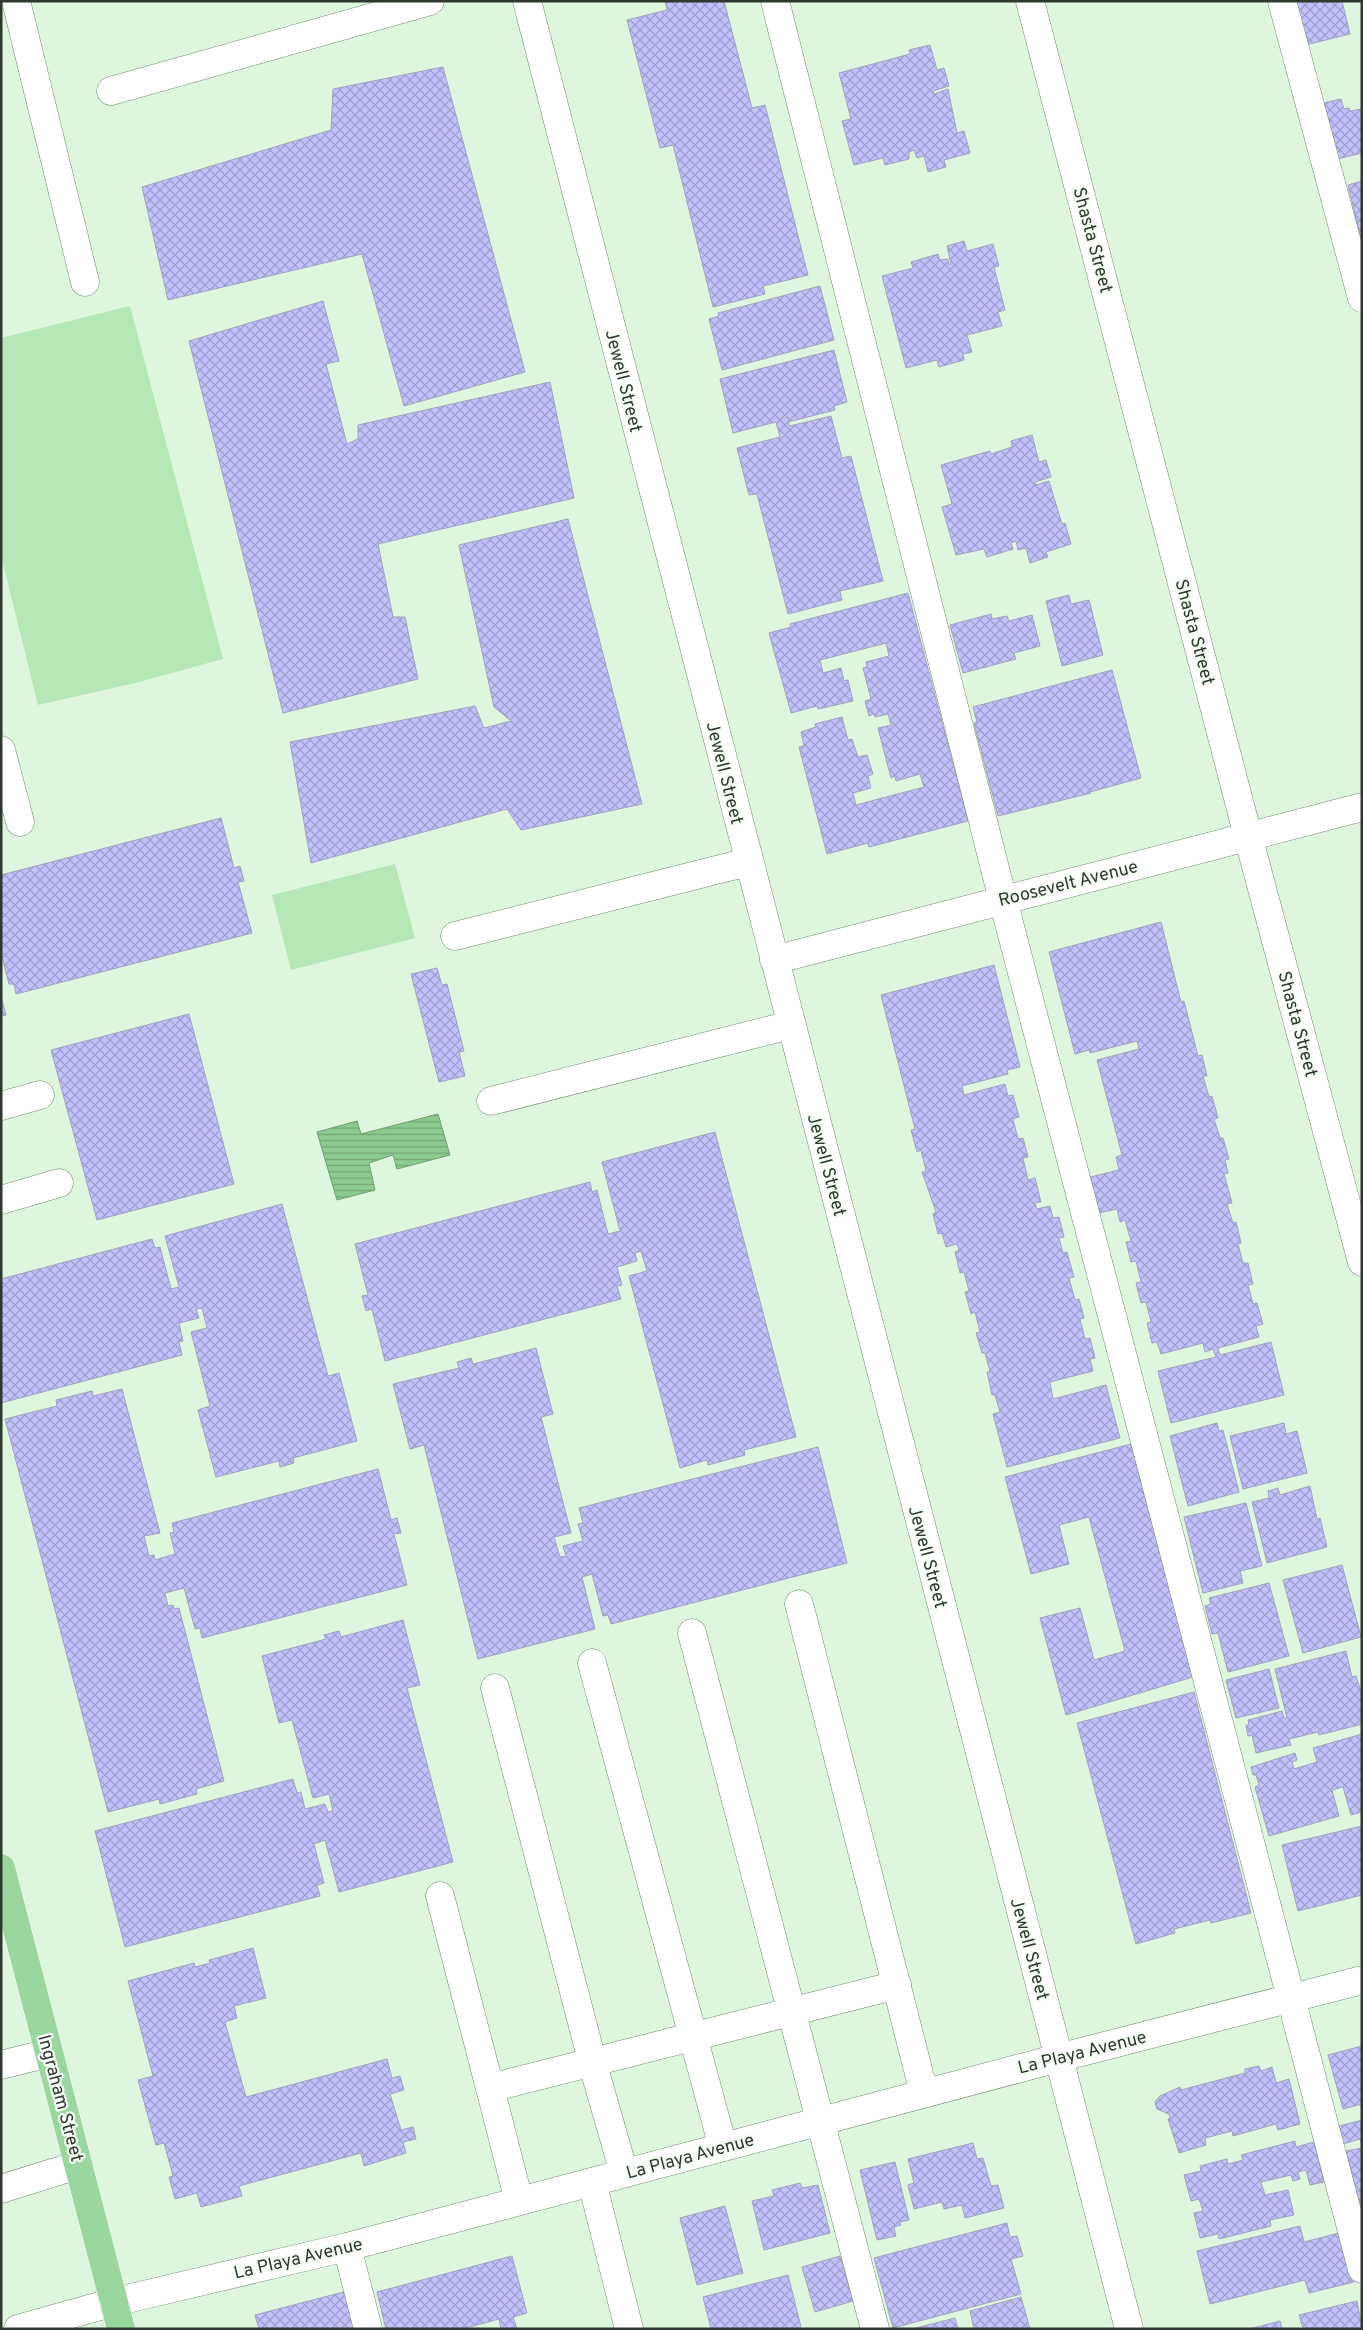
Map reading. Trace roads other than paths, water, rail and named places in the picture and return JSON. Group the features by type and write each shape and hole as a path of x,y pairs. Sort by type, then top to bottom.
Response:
{"main road":[{"name":"Ingraham Street","path":"1,1868 6,1909 49,2053 121,2329"}],"street":[{"path":"16,1 84,282"},
{"path":"112,90 430,1"},
{"name":"Jewell Street","path":"527,1 790,1025 1129,2329"},
{"path":"775,1 1003,900 1362,2269"},
{"name":"Shasta Street","path":"1030,1 1248,836 1362,1262"},
{"path":"1282,1 1362,298"},
{"path":"1,750 20,822"},
{"name":"Roosevelt Avenue","path":"774,960 1362,806"},
{"path":"456,936 748,862"},
{"path":"491,1101 790,1025"},
{"path":"1,1106 40,1095"},
{"path":"1,1200 59,1183"},
{"path":"800,1604 924,2093"},
{"path":"692,1633 791,2012 822,2120 875,2329"},
{"path":"592,1663 723,2147"},
{"path":"495,1688 592,2062 624,2173"},
{"path":"440,1896 519,2201"},
{"name":"La Playa Avenue","path":"18,2329 114,2302 347,2247 924,2093 1362,1980"},
{"path":"490,2088 897,1985"},
{"path":"1,2065 49,2053"},
{"path":"1,2189 78,2165"},
{"path":"592,2182 629,2329"},
{"path":"347,2247 368,2329"}]}
